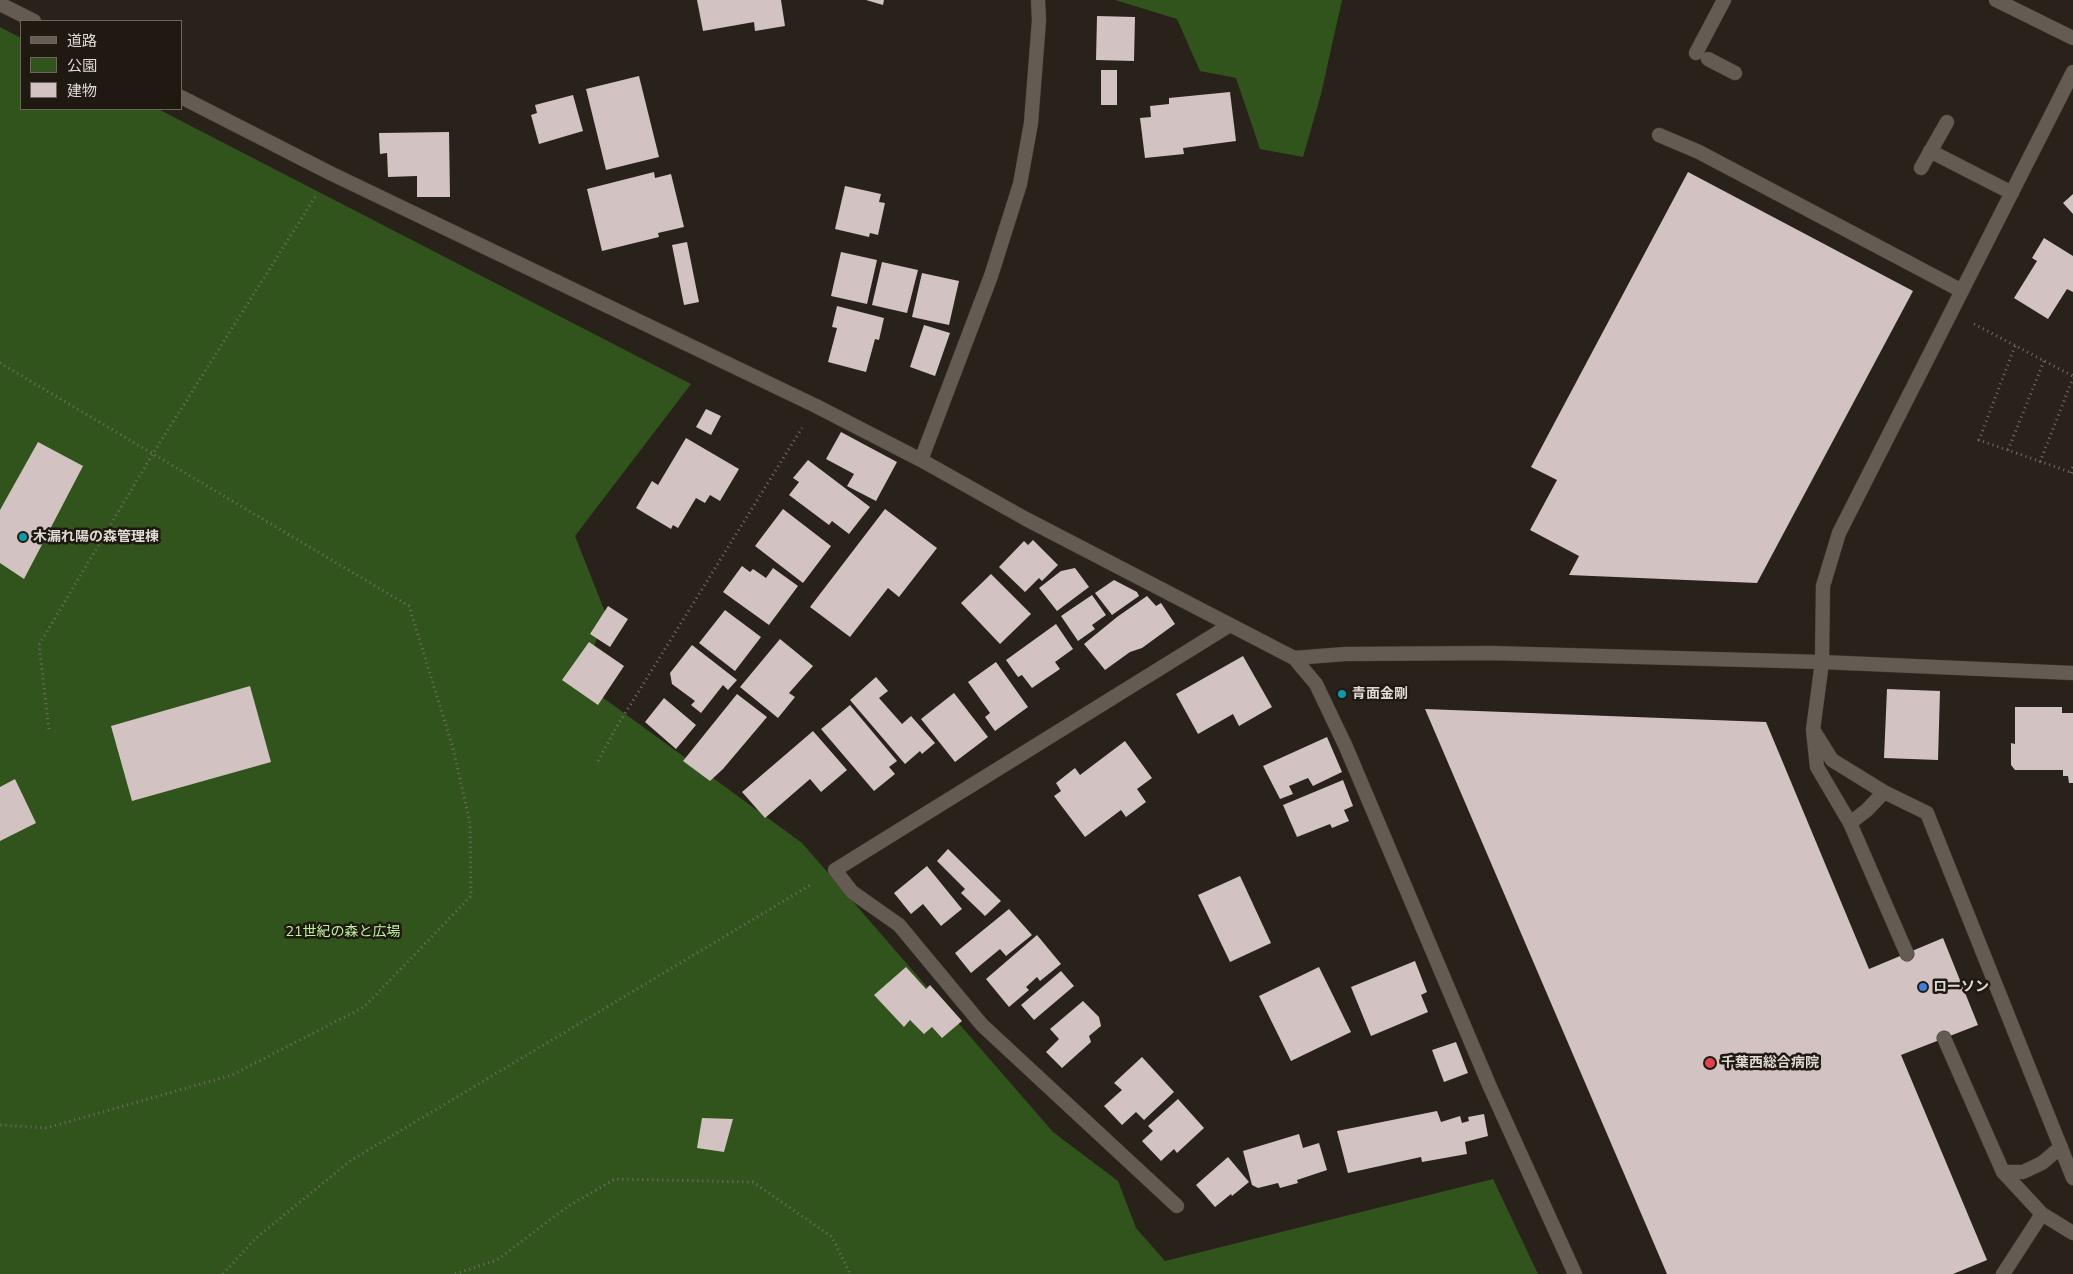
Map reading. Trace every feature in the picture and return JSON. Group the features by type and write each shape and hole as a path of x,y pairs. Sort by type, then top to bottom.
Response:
{"street":[{"path":"921,460 991,276 1020,184 1031,123 1039,20 1038,0"},
{"path":"1724,0 1702,56 1736,73"},
{"path":"1996,0 2073,38"},
{"path":"0,4 32,20"},
{"path":"1907,954 1850,823 1817,766 1813,730 1822,662 1822,586 1839,533 2073,72"},
{"path":"182,98 330,173 816,406 921,460 1026,519 1294,658 1316,684 1346,747 1490,1087 1575,1274"},
{"path":"1921,168 1947,122"},
{"path":"1659,135 1699,152 1962,291"},
{"path":"1930,151 2012,193"},
{"path":"1177,1206 982,1025 899,925 852,892 835,870 1230,625"},
{"path":"1294,658 1345,654 1491,653 1822,662 2073,672"},
{"path":"1813,730 1832,760 1884,792 1927,813 2073,1178"},
{"path":"1850,823 1867,810 1884,792"},
{"path":"1944,1038 2003,1172 2042,1214 2073,1234"},
{"path":"2003,1172 2024,1172 2042,1163 2061,1147"},
{"path":"2003,1274 2042,1214"}],"path":[{"path":"49,729 39,645 152,455 330,173"},
{"path":"1966,321 2073,377 2040,462"},
{"path":"2014,346 1979,440 2072,473 2073,467"},
{"path":"2008,450 2044,361"},
{"path":"0,363 409,606 453,748 470,823 471,896 364,1006 232,1075 47,1128 0,1125"},
{"path":"598,761 616,728 816,406"},
{"path":"223,1274 256,1238 350,1161 835,870"},
{"path":"455,1274 497,1260 567,1207 615,1179 753,1182 832,1237 850,1274"}],"green space":[{"path":"1115,0 1342,0 1321,94 1303,157 1260,149 1236,78 1200,71 1177,19"},
{"name":"21世紀の森と広場","path":"0,27 20,37 20,110 160,110 691,384 575,536 605,612 583,683 802,843 1053,1132 1118,1181 1136,1228 1165,1261 1493,1179 1538,1274 0,1274"}],"building":[{"path":"697,0 781,0 785,26 755,31 754,22 703,31"},
{"path":"866,0 884,0 883,5"},
{"path":"1097,16 1135,17 1134,61 1096,60"},
{"path":"1101,70 1117,70 1117,105 1101,105"},
{"path":"639,76 659,157 606,170 586,89"},
{"path":"1230,92 1236,141 1183,148 1184,154 1145,158 1140,118 1151,117 1150,106 1169,104 1169,98"},
{"path":"573,95 583,131 539,144 531,115 537,113 535,105"},
{"path":"449,132 450,197 417,197 417,176 388,177 387,153 380,154 379,133"},
{"path":"654,172 655,178 671,174 684,227 658,233 659,237 602,251 587,189"},
{"path":"1688,172 1913,291 1757,583 1569,575 1579,556 1530,530 1557,480 1531,467"},
{"path":"845,186 881,194 879,202 885,203 878,235 870,233 869,237 835,229"},
{"path":"2073,194 2073,214 2063,203"},
{"path":"2044,238 2073,256 2073,292 2067,289 2048,319 2014,298 2037,261 2032,258"},
{"path":"687,242 699,302 684,305 672,245"},
{"path":"841,252 877,260 867,304 831,296"},
{"path":"882,262 918,270 907,313 872,305"},
{"path":"922,273 959,281 949,325 912,317"},
{"path":"837,306 884,318 879,340 875,339 866,372 828,362 837,328 832,327"},
{"path":"924,325 950,333 935,376 910,367"},
{"path":"706,409 721,416 711,435 696,427"},
{"path":"841,432 897,462 876,501 847,486 854,474 826,459"},
{"path":"686,438 739,469 720,501 710,495 705,503 696,498 678,528 673,525 671,529 636,508 652,481 658,485"},
{"name":"木漏れ陽の森管理棟","path":"38,442 83,466 24,579 0,563 0,510"},
{"path":"808,460 870,507 849,534 832,521 829,525 789,495 799,482 793,478"},
{"path":"783,509 831,546 803,583 755,546"},
{"path":"885,509 937,548 899,597 888,588 850,637 810,607"},
{"path":"1033,540 1058,565 1042,581 1039,578 1025,592 999,567 1024,541 1028,545"},
{"path":"742,566 750,572 753,569 766,578 773,568 798,586 769,625 723,592"},
{"path":"1075,568 1089,587 1057,611 1039,588 1061,571"},
{"path":"991,574 1031,614 1000,644 961,603"},
{"path":"1114,580 1137,592 1139,596 1112,615 1095,593"},
{"path":"1092,595 1106,615 1092,625 1095,629 1078,641 1061,616"},
{"path":"1147,596 1156,606 1161,603 1175,624 1142,648 1130,652 1105,670 1084,644"},
{"path":"608,606 628,619 610,647 590,634"},
{"path":"725,610 761,637 735,671 699,643"},
{"path":"1056,624 1073,649 1055,662 1060,669 1032,688 1022,675 1018,677 1006,660"},
{"path":"780,639 813,666 789,693 795,697 778,718 740,687"},
{"path":"589,642 624,666 598,705 562,680"},
{"path":"692,645 737,680 728,690 723,685 701,713 691,705 695,701 672,684 670,673"},
{"path":"1243,656 1272,707 1239,726 1233,714 1198,734 1176,694"},
{"path":"996,662 1028,707 995,731 985,717 990,713 968,682"},
{"path":"876,677 888,691 879,698 902,724 911,716 935,743 922,754 920,751 905,764 850,700"},
{"path":"250,686 271,762 132,801 111,726"},
{"path":"1887,689 1940,691 1938,760 1884,758"},
{"path":"954,693 988,737 955,762 921,719"},
{"path":"737,694 767,717 723,769 710,781 683,761"},
{"path":"664,698 696,725 676,749 645,722"},
{"path":"850,705 897,761 889,767 895,774 874,791 821,729"},
{"path":"2015,707 2062,707 2062,713 2073,713 2073,783 2069,783 2068,776 2063,776 2063,770 2015,770 2011,765 2011,743 2015,744"},
{"path":"1425,709 1766,722 1869,969 1943,938 1978,1025 1901,1055 1987,1260 1953,1274 1667,1274"},
{"path":"813,731 847,770 821,792 810,779 765,818 742,792"},
{"path":"1327,737 1342,772 1313,786 1308,778 1289,786 1293,794 1280,799 1263,766"},
{"path":"1125,741 1152,778 1137,789 1146,802 1126,817 1121,810 1085,837 1054,796 1061,791 1056,783 1075,768 1080,775"},
{"path":"15,779 36,823 0,841 0,787"},
{"path":"1343,780 1353,806 1344,810 1349,821 1332,828 1330,824 1297,837 1283,805"},
{"path":"948,849 1001,901 985,916 961,893 965,889 937,861"},
{"path":"927,866 962,909 941,926 923,904 911,914 894,893"},
{"path":"1240,876 1271,943 1230,962 1198,895"},
{"path":"1009,909 1032,935 1006,956 1000,949 971,973 955,953"},
{"path":"1037,935 1061,964 1040,981 1037,977 1026,987 1029,990 1009,1007 986,979"},
{"path":"1415,961 1427,992 1421,995 1428,1012 1371,1036 1351,987"},
{"path":"906,967 926,989 930,985 962,1021 942,1038 932,1027 924,1034 910,1020 904,1027 874,995"},
{"path":"1319,967 1351,1032 1291,1061 1259,996"},
{"path":"1061,971 1074,986 1034,1020 1021,1005"},
{"path":"1083,1001 1099,1017 1101,1026 1089,1036 1091,1042 1062,1068 1046,1052 1059,1039 1050,1029"},
{"path":"1456,1042 1468,1073 1444,1082 1432,1050"},
{"path":"1142,1057 1174,1092 1144,1120 1136,1112 1122,1125 1104,1106 1122,1090 1114,1083"},
{"path":"1178,1099 1204,1128 1177,1153 1174,1149 1161,1161 1142,1141 1153,1131 1148,1126"},
{"path":"1437,1111 1441,1122 1460,1116 1462,1123 1469,1121 1468,1117 1484,1114 1488,1136 1465,1142 1467,1154 1422,1162 1421,1157 1348,1173 1337,1131"},
{"path":"702,1118 733,1119 724,1152 697,1148"},
{"path":"1299,1134 1303,1148 1319,1143 1327,1170 1297,1180 1298,1183 1280,1188 1278,1183 1258,1188 1252,1185 1243,1151"},
{"path":"1228,1157 1249,1182 1215,1207 1196,1185"}],"place":[{"name":"木漏れ陽の森管理棟","path":"23,537"},
{"name":"青面金剛","path":"1342,694"},
{"name":"ローソン","path":"1923,987"},
{"name":"千葉西総合病院","path":"1710,1063"}]}
